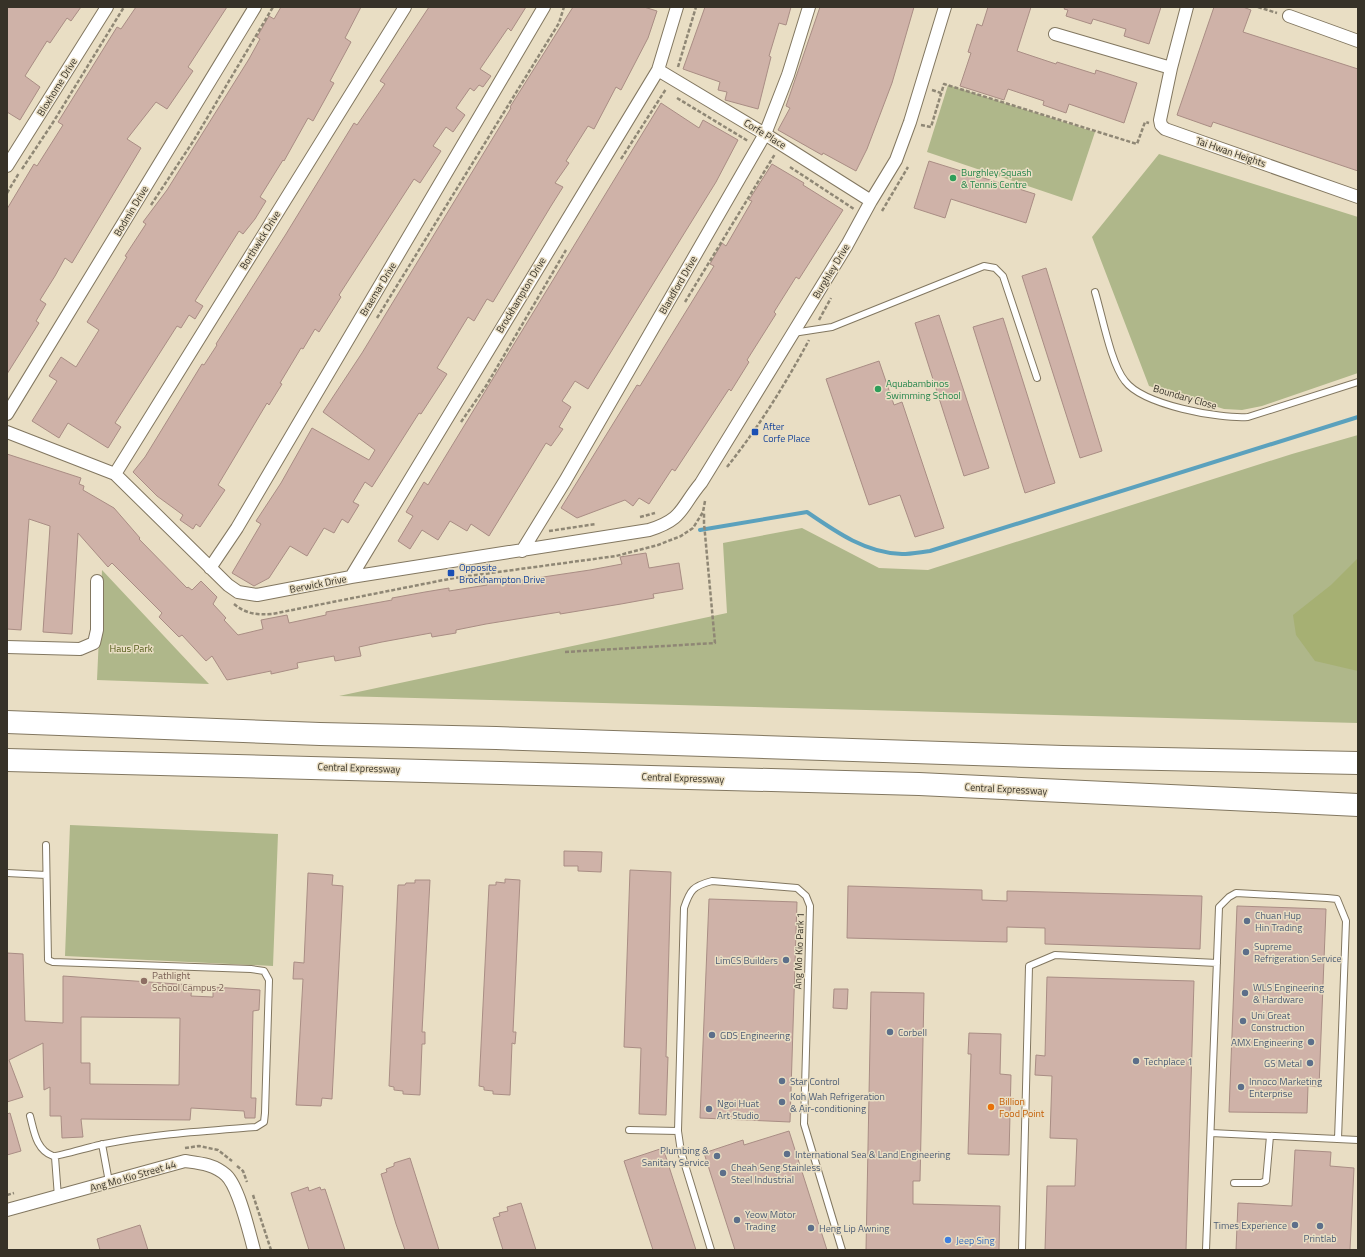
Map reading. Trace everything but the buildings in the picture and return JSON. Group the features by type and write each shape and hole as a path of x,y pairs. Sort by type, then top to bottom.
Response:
{"highway":[{"path":"7,722 320,734 496,738 1064,757 1358,762"},
{"name":"Central Expressway","path":"7,760 919,784 1358,804"}],"street":[{"name":"Bloxhome Drive","path":"7,166 107,7"},
{"name":"Bodmin Drive","path":"7,414 255,7"},
{"name":"Borthwick Drive","path":"114,474 405,7"},
{"name":"Braemar Drive","path":"210,568 237,528 544,7"},
{"name":"Brockhampton Drive","path":"351,578 658,70 677,7"},
{"name":"Blandford Drive","path":"522,551 565,481 765,134 788,75 809,7"},
{"name":"Burghley Drive","path":"678,516 701,483 847,245 866,198 896,160 910,122 945,7"},
{"path":"1161,125 1160,120 1171,68 1187,7"},
{"path":"1289,16 1358,40"},
{"path":"1054,34 1171,68"},
{"name":"Corfe Place","path":"658,70 765,134 866,198"},
{"name":"Tai Hwan Heights","path":"1161,125 1165,129 1358,197"},
{"name":"Berwick Drive","path":"7,432 114,474 210,568 238,592 248,595 257,595 351,578 649,530 666,525 678,516"},
{"path":"7,647 80,649 94,643 97,630 97,581"},
{"name":"Ang Mo Kio Street 44","path":"7,1210 185,1161 207,1164 226,1175 236,1192 254,1250"}],"lane":[{"path":"793,333 832,327 984,266 995,268 1003,276 1037,378"},
{"name":"Boundary Close","path":"1095,292 1120,373 1132,389 1147,397 1207,415 1229,418 1248,418 1358,382"},
{"path":"30,1116 37,1140 45,1152 55,1157 102,1144 159,1134 256,1127 264,1122 269,980 264,971 251,969 53,962 48,960 46,845"},
{"path":"7,873 46,875"},
{"name":"Ang Mo Kio Park 1","path":"711,1250 681,1152 678,1131 684,908 689,893 698,884 712,881 797,888 806,896 810,906 804,1124 842,1250"},
{"path":"1206,1250 1220,907 1229,896 1236,893 1337,899 1346,922 1338,1139"},
{"path":"1022,1250 1029,966 1055,955 1217,963"},
{"path":"629,1130 678,1131"},
{"path":"1211,1133 1358,1140"},
{"path":"1234,1183 1261,1183 1266,1181 1270,1136"},
{"path":"102,1144 109,1182"},
{"path":"55,1157 58,1197"}],"path":[{"path":"7,193 52,124 124,7"},
{"path":"147,211 194,140 273,7"},
{"path":"376,321 559,23 564,7"},
{"path":"1258,7 1289,16"},
{"path":"931,98 936,83"},
{"path":"910,122 931,128 944,84 1137,144 1145,122 1161,125"},
{"path":"920,132 924,118"},
{"path":"878,217 909,166"},
{"path":"851,216 866,198"},
{"path":"723,473 750,438 796,364 832,297"},
{"path":"230,601 241,610 256,615 272,614 454,578 616,556 658,545 681,536 693,528 703,512 705,496"},
{"path":"632,518 660,511"},
{"path":"566,652 715,643 704,522"},
{"path":"532,535 603,523"}],"green space":[{"path":"948,85 1095,132 1072,201 927,152"},
{"path":"1159,154 1358,217 1358,373 1262,406 1242,410 1224,409 1149,386 1092,237"},
{"path":"1358,435 1358,723 339,696 727,613 723,543 802,528 879,568 928,570 1292,454"},
{"path":"1358,558 1358,671 1315,661 1296,635 1293,615 1331,585"},
{"name":"Haus Park","path":"102,570 209,684 97,680"},
{"path":"70,825 278,834 273,966 65,956"}],"waterway":[{"path":"700,530 807,512 840,534 864,546 876,550 902,554 930,551 1358,417"}],"place":[{"name":"Burghley Squash & Tennis Centre","path":"953,178"},
{"name":"Aquabambinos Swimming School","path":"878,389"},
{"name":"After Corfe Place","path":"755,432"},
{"name":"Opposite Brockhampton Drive","path":"451,573"},
{"name":"Chuan Hup Hin Trading","path":"1247,921"},
{"name":"Supreme Refrigeration Service","path":"1246,952"},
{"name":"LimCS Builders","path":"786,960"},
{"name":"Pathlight School Campus 2","path":"144,981"},
{"name":"WLS Engineering & Hardware","path":"1245,993"},
{"name":"Uni Great Construction","path":"1243,1021"},
{"name":"Corbell","path":"890,1032"},
{"name":"GDS Engineering","path":"712,1035"},
{"name":"AMX Engineering","path":"1311,1042"},
{"name":"Techplace 1","path":"1136,1061"},
{"name":"GS Metal","path":"1310,1063"},
{"name":"Star Control","path":"782,1081"},
{"name":"Innoco Marketing Enterprise","path":"1241,1087"},
{"name":"Koh Wah Refrigeration & Air-conditioning","path":"782,1102"},
{"name":"Billion Food Point","path":"991,1107"},
{"name":"Ngoi Huat Art Studio","path":"709,1109"},
{"name":"International Sea & Land Engineering","path":"787,1154"},
{"name":"Plumbing & Sanitary Service","path":"717,1156"},
{"name":"Cheah Seng Stainless Steel Industrial","path":"723,1173"},
{"name":"Yeow Motor Trading","path":"737,1220"},
{"name":"Times Experience","path":"1295,1225"},
{"name":"Printlab","path":"1320,1226"},
{"name":"Heng Lip Awning","path":"811,1228"},
{"name":"Jeep Sing","path":"948,1240"}]}
